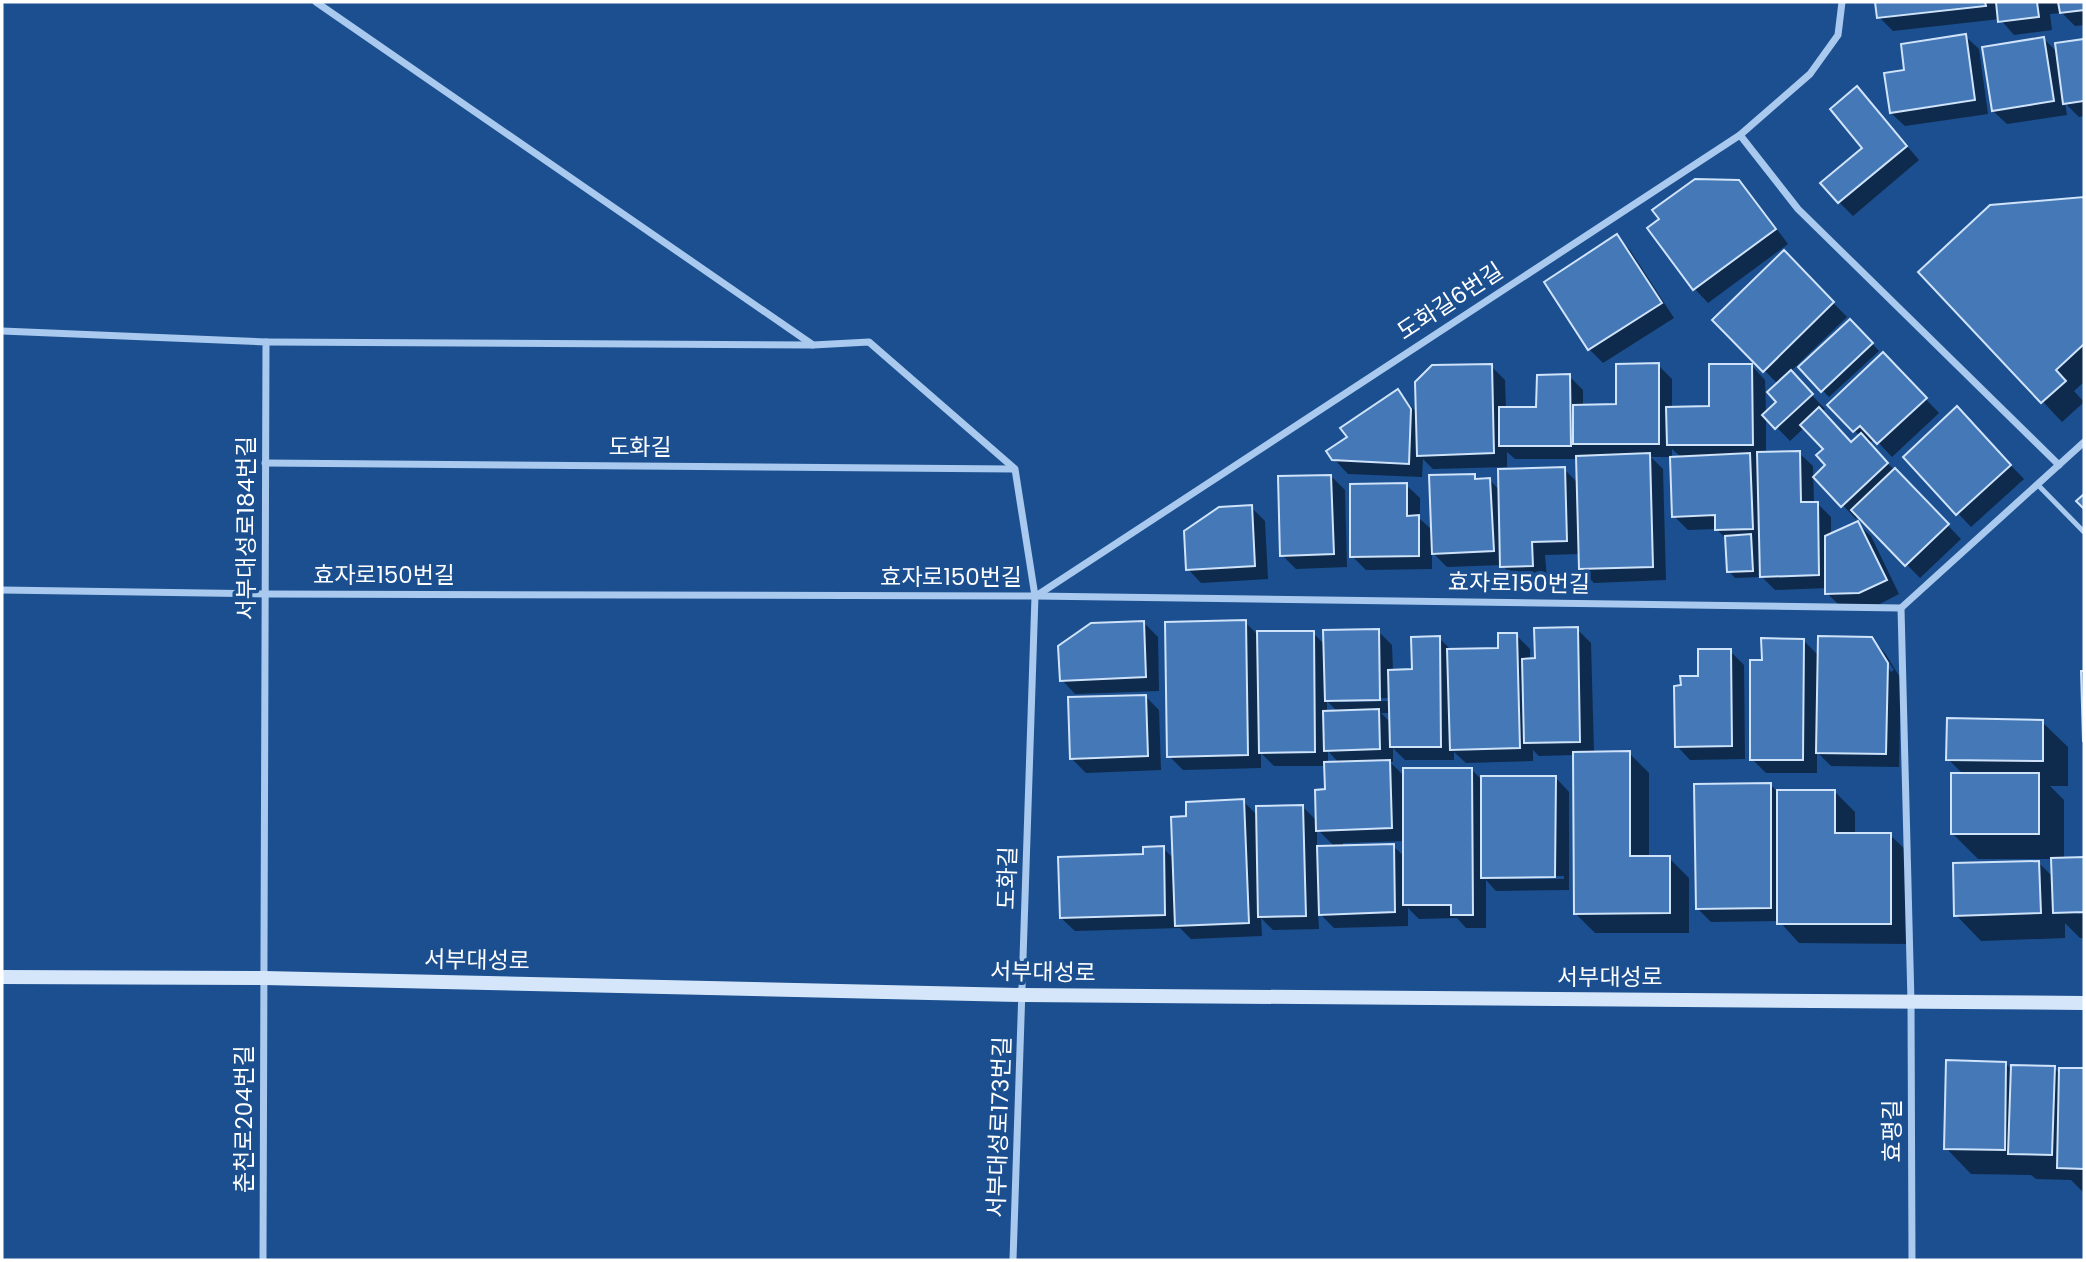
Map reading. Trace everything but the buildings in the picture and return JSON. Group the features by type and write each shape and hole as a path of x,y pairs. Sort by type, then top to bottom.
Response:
{"street":[{"path":"316,2 813,345"},
{"name":"도화길6번길","path":"1035,596 1740,135 1810,75 1838,35 1842,2"},
{"path":"1740,135 1798,209 2059,465"},
{"path":"2,331 266,342 813,345 869,342 1015,469"},
{"name":"서부대성로184번길","path":"264,978 266,342"},
{"path":"1911,1002 1901,608 2084,443"},
{"name":"도화길","path":"265,463 1015,469 1035,596 1023,995"},
{"name":"효자로150번길","path":"2,590 265,594 1035,596 1901,608"},
{"name":"서부대성로","path":"2,977 264,978 1023,995 2084,1003"},
{"name":"춘천로204번길","path":"263,1260 264,978"},
{"name":"서부대성로173번길","path":"1013,1260 1023,995"},
{"name":"효평길","path":"1911,1002 1912,1260"}],"lane":[{"path":"2038,485 2084,532"}]}
